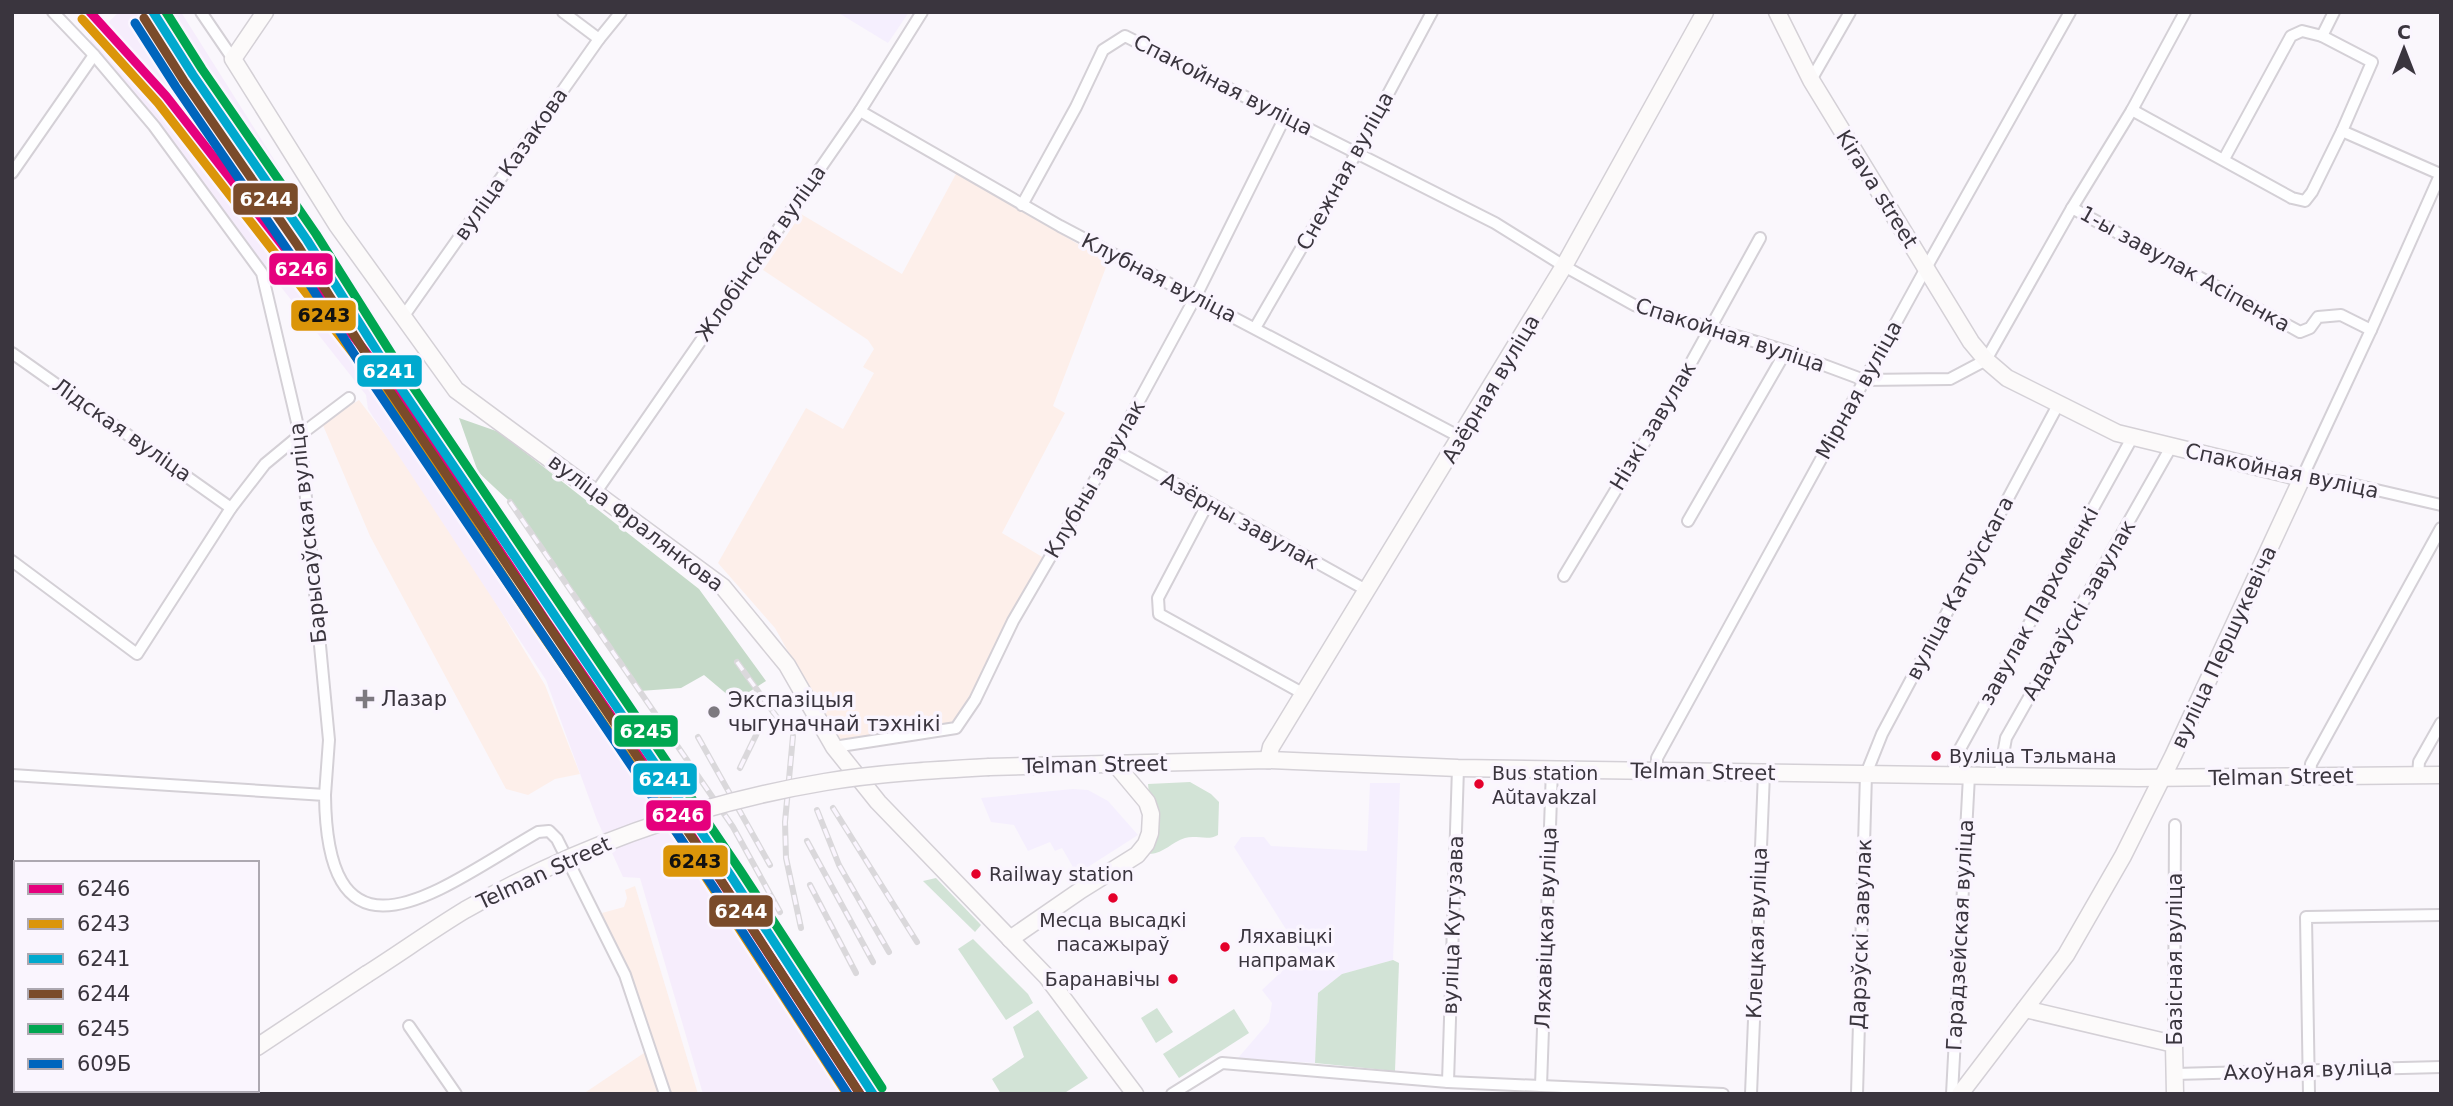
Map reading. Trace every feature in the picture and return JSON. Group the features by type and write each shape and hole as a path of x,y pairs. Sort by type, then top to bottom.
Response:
{"main road":[{"path":"233,59 265,12"},
{"name":"Азёрная вуліца","path":"1268,760 1271,747 1462,438 1564,266 1705,12"},
{"name":"Kirava street","path":"1777,12 1811,80 1971,342 1986,360"},
{"name":"вуліца Фралянкова","path":"233,59 337,225 456,390 723,587 787,665 834,747 878,802 1047,977 1135,1094"},
{"name":"Спакойная вуліца","path":"1986,360 2007,378 2132,438 2302,478"},
{"name":"вуліца Першукевіча","path":"1960,1094 2066,955 2123,856 2247,601 2302,478"},
{"name":"Telman Street","path":"259,1046 466,910 542,871 614,838 688,814 755,795 826,782 899,772 989,767 1268,760 1458,768 1866,775"},
{"path":"1010,939 1138,855 1146,844 1150,833 1151,814 1147,802 1113,765"},
{"path":"1866,775 1961,776"},
{"name":"Telman Street","path":"1961,776 2310,778 2441,775"},
{"path":"2025,1009 2174,1044"},
{"name":"Базісная вуліца","path":"2174,1044 2175,1094"}],"street":[{"name":"Барысаўская вуліца","path":"53,12 94,55 154,126 262,273 300,435 328,733 325,828 346,891 373,905 394,907 427,896 537,832 549,831 557,838 625,975 665,1094"},
{"name":"вуліца Фралянкова","path":"201,12 233,59"},
{"path":"563,12 599,39"},
{"name":"вуліца Казакова","path":"403,317 599,39 621,12"},
{"name":"Жлобінская вуліца","path":"596,492 860,111 922,12"},
{"name":"Снежная вуліца","path":"1255,328 1357,152 1432,12"},
{"path":"1811,80 1850,12"},
{"name":"Мірная вуліца","path":"1657,771 1657,758 2070,12"},
{"path":"1986,360 2071,208 2132,110 2185,12"},
{"path":"2322,36 2334,12"},
{"path":"2132,110 2292,198 2305,201 2342,131 2372,62 2322,36 2302,31 2291,36 2224,159"},
{"name":"Спакойная вуліца","path":"1022,205 1076,107 1103,50 1125,36 1495,223 1634,305 1786,351 1864,380 1950,379 1986,360"},
{"path":"12,173 94,55"},
{"name":"Клубная вуліца","path":"860,111 1022,205 1462,438"},
{"name":"Клубны завулак","path":"834,747 956,728 975,701 1013,621 1113,449 1196,296 1285,117"},
{"path":"2342,131 2441,174"},
{"name":"вуліца Першукевіча","path":"2302,478 2441,174"},
{"name":"1-ы завулак Асіпенка","path":"2071,208 2300,332 2310,328 2318,317 2341,315 2371,330"},
{"name":"Нізкі завулак","path":"1564,576 1712,327 1760,237"},
{"path":"1688,521 1786,351"},
{"name":"Лідская вуліца","path":"12,353 231,508"},
{"path":"12,561 138,654 231,508 265,464 349,398"},
{"name":"вуліца Катоўскага","path":"1866,775 1882,734 2059,403"},
{"name":"завулак Пархоменкі","path":"1961,776 1956,756 2132,438"},
{"name":"Адахаўскі завулак","path":"1998,776 2006,738 2171,447"},
{"name":"Азёрны завулак","path":"1113,449 1368,592"},
{"name":"Спакойная вуліца","path":"2302,478 2342,482 2441,505"},
{"path":"1208,503 1158,598 1159,614 1304,694"},
{"path":"2310,778 2311,764 2441,528"},
{"path":"2418,776 2419,762 2441,723"},
{"name":"вуліца Кутузава","path":"1448,1082 1458,768"},
{"name":"Ляхавіцкая вуліца","path":"1541,1086 1552,769"},
{"name":"Клецкая вуліца","path":"1751,1094 1764,773"},
{"path":"12,775 325,795"},
{"name":"Дарэўскі завулак","path":"1857,1094 1866,775"},
{"name":"Гарадзейская вуліца","path":"1952,1094 1961,776"},
{"name":"Базісная вуліца","path":"2174,1044 2175,825"},
{"path":"2309,1094 2306,917 2441,915"},
{"path":"409,1026 456,1094"},
{"path":"1172,1094 1222,1063 1448,1082 1500,1089 1541,1086 1723,1094"},
{"name":"Ахоўная вуліца","path":"2175,1074 2441,1067"}],"shaded area":[{"path":"119,12 181,12 416,385 890,1094 703,1094 640,878 623,877 597,820 546,680 368,409 366,395 88,42"},
{"path":"837,12 909,12 888,43"},
{"path":"957,172 1108,262 1053,406 1065,413 1002,533 1044,558 983,677 960,716 948,725 839,743 775,628 718,563 806,408 843,429 874,373 863,367 874,349 868,340 763,270 801,214 902,274"},
{"path":"359,400 433,498 545,685 580,774 555,779 528,795 506,789 370,536 322,423"},
{"path":"1370,783 1400,783 1393,960 1342,974 1318,993 1315,1063 1238,1058 1269,1022 1272,1003 1262,990 1301,953 1234,847 1241,837 1264,837 1271,846 1367,851"},
{"path":"1073,789 1088,790 1108,801 1138,835 1077,874 1062,848 1055,851 1050,842 1028,851 1014,825 991,822 981,798"},
{"path":"635,886 698,1094 583,1094 644,1053 654,1051 602,913 624,907 627,898 625,890"}],"green space":[{"path":"459,418 499,432 699,589 766,681 735,701 704,675 681,688 640,691 510,502 478,472"},
{"path":"1190,782 1219,802 1218,835 1211,838 1185,838 1160,852 1150,854 1154,843 1148,784"},
{"path":"936,878 981,925 975,932 923,881"},
{"path":"973,939 1028,994 1033,1003 1006,1020 958,949"},
{"path":"1393,960 1399,963 1395,1071 1315,1063 1318,993 1342,974"},
{"path":"1157,1008 1173,1032 1156,1043 1141,1018"},
{"path":"1234,1009 1249,1033 1179,1078 1163,1054"},
{"path":"1038,1010 1088,1078 1063,1094 1001,1094 992,1079 1024,1057 1013,1027"}],"railway":[{"path":"164,12 281,190 307,240"},
{"path":"510,502 733,827 780,912"},
{"path":"737,662 784,727"},
{"path":"740,768 759,729"},
{"path":"793,736 785,822 786,858 801,928"},
{"path":"698,737 770,865"},
{"path":"833,808 917,942"},
{"path":"817,810 839,865 889,952"},
{"path":"807,841 873,962"},
{"path":"810,885 856,973"}],"transit line":[{"name":"6246","path":"90,12 166,96 386,378 546,621 652,775 860,1094"},
{"name":"6241","path":"153,12 193,75 307,240 392,375 731,876 873,1094"},
{"name":"6245","path":"166,12 316,234 401,369 740,870 882,1088"},
{"name":"6244","path":"144,18 184,81 298,246 383,381 722,882 860,1094"},
{"name":"6243","path":"82,19 158,103 377,384 537,627 643,781 847,1094"},
{"name":"609Б","path":"135,23 289,252 375,387 714,888 848,1094"}],"place":[{"name":"Лазар","path":"365,699"},
{"name":"Экспазіцыя чыгуначнай тэхнікі","path":"714,712"},
{"name":"Вуліца Тэльмана","path":"1936,756"},
{"name":"Bus station Aŭtavakzal","path":"1479,784"},
{"name":"Railway station","path":"976,874"},
{"name":"Месца высадкі пасажыраў","path":"1113,898"},
{"name":"Ляхавіцкі напрамак","path":"1225,947"},
{"name":"Баранавічы","path":"1173,979"}]}
